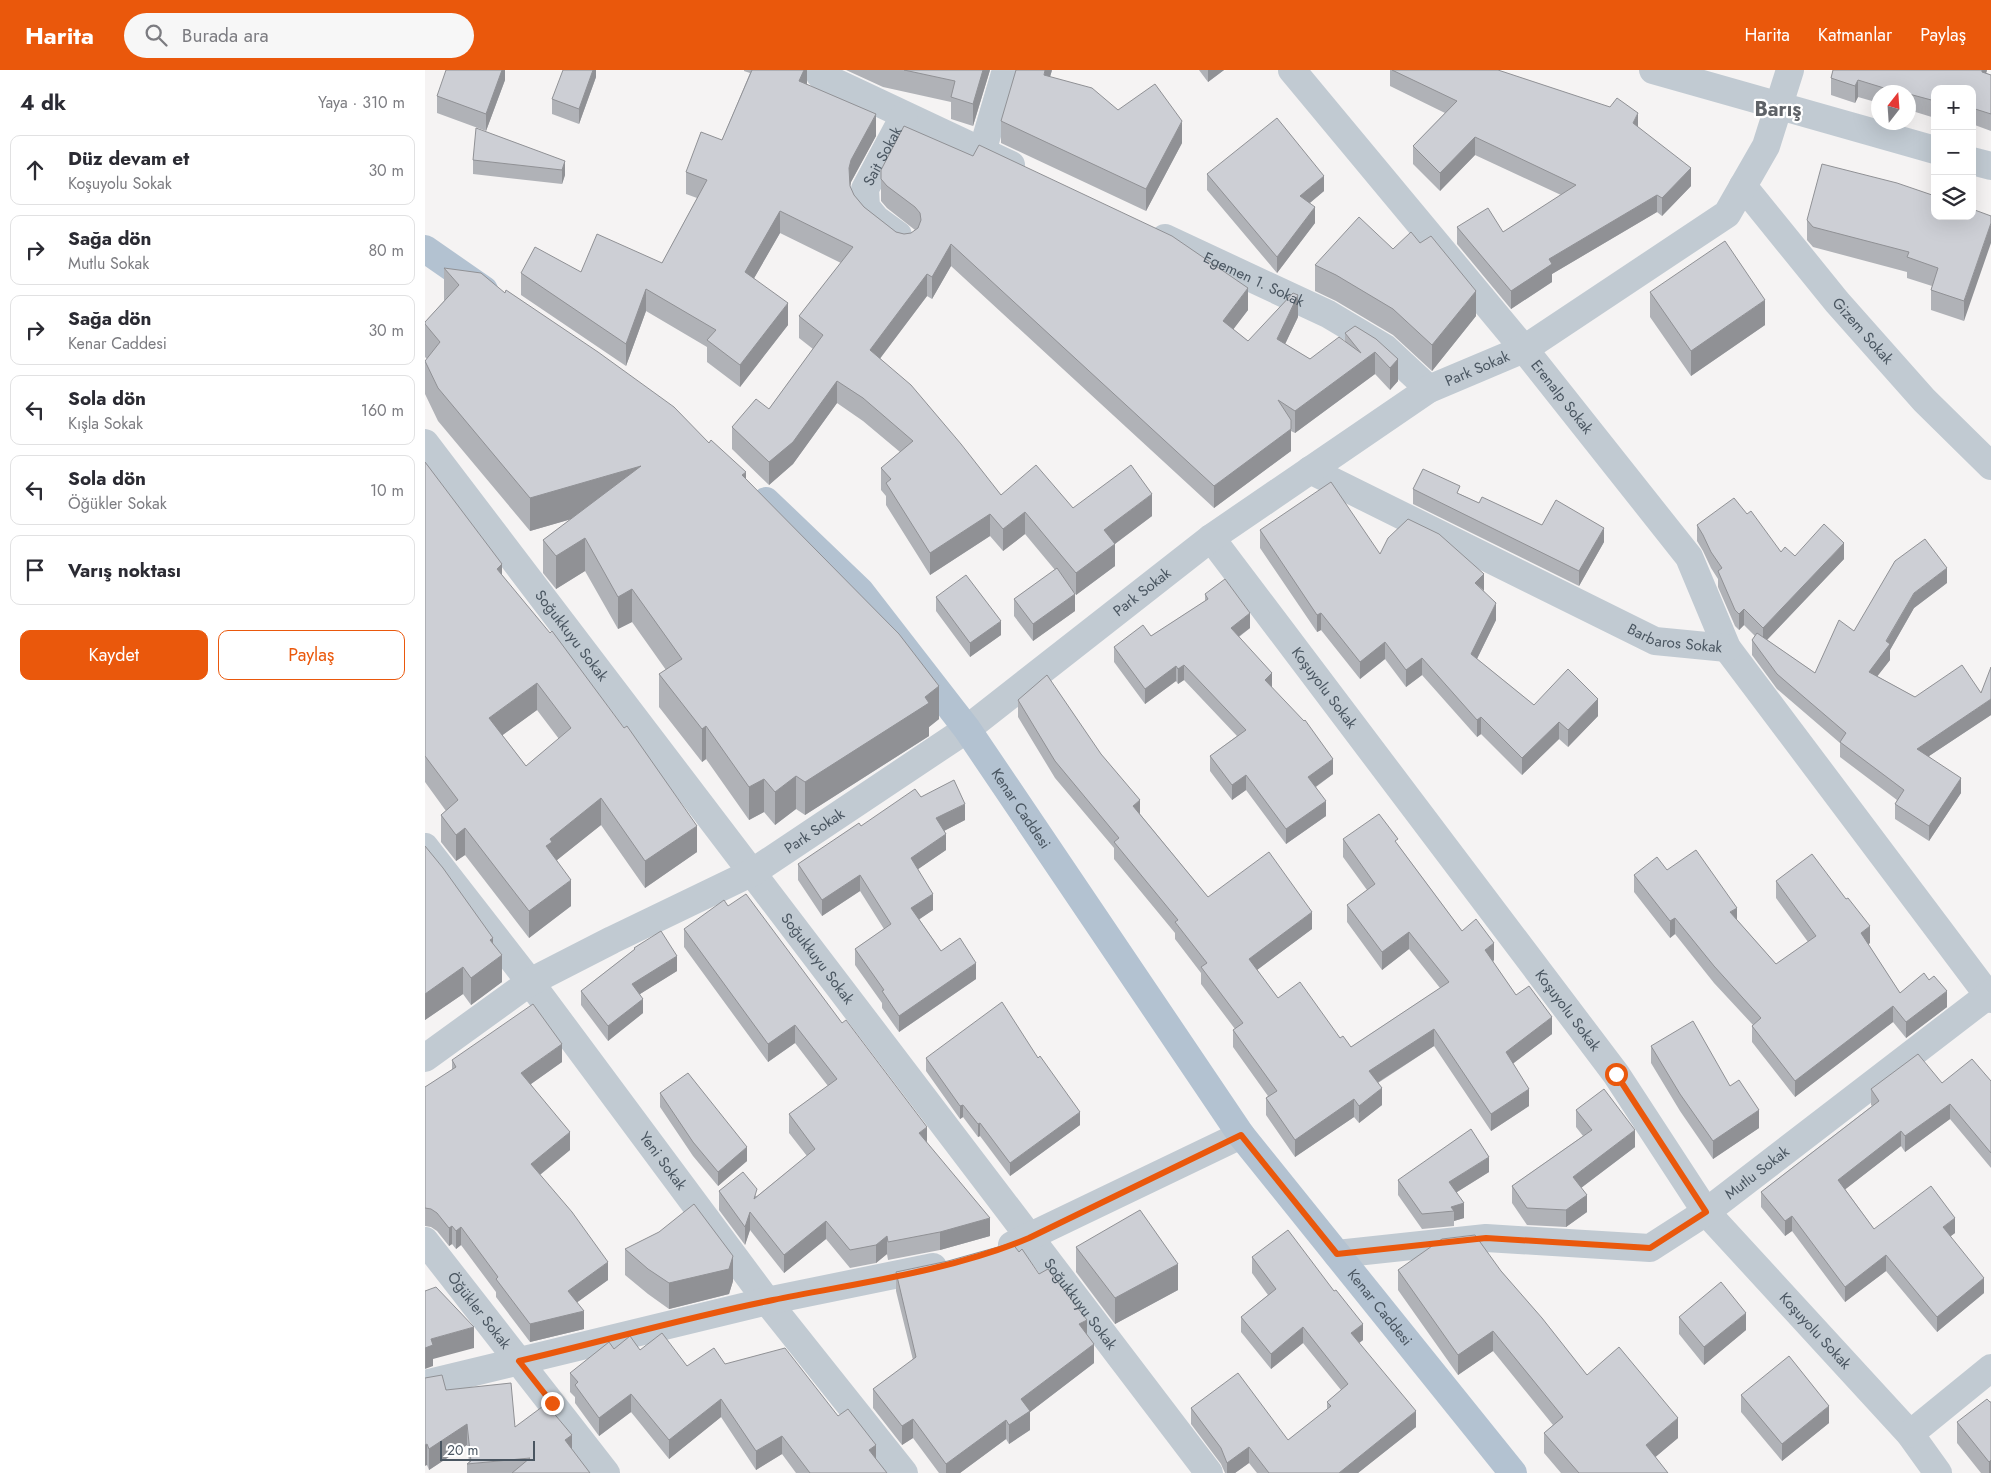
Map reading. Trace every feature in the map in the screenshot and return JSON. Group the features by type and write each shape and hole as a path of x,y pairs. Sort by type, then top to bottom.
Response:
{"main road":[{"path":"425,249 504,304"},
{"name":"Kenar Caddesi","path":"749,486 860,590 967,729 1241,1135 1513,1473"}],"street":[{"path":"982,152 1007,70"},
{"name":"Erenalp Sokak","path":"1292,70 1524,349 1689,557 1727,648"},
{"path":"1653,70 1931,149"},
{"name":"Park Sokak","path":"425,1058 530,982 753,872 967,729 1211,538 1429,389 1524,349 1727,214 1766,146 1790,70"},
{"path":"819,76 1035,177"},
{"name":"Sait Sokak","path":"904,116 865,189 866,207 876,219 905,241"},
{"path":"1976,162 1991,166"},
{"name":"Gizem Sokak","path":"1743,186 1837,302 1924,400 1990,467"},
{"name":"Egemen 1. Sokak","path":"1141,227 1328,314 1385,348 1429,389"},
{"name":"Soğukkuyu Sokak","path":"425,444 753,872 1209,1473"},
{"name":"Barbaros Sokak","path":"1310,470 1655,641 1727,648 1990,996"},
{"name":"Koşuyolu Sokak","path":"1211,538 1616,1074 1706,1212 1910,1434 1938,1473"},
{"name":"Yeni Sokak","path":"425,847 530,982 767,1301 904,1473"},
{"name":"Mutlu Sokak","path":"1337,1254 1486,1238 1650,1248 1706,1212 1990,996"},
{"path":"991,1252 1029,1238 1241,1135"},
{"name":"Öğükler Sokak","path":"425,1241 606,1473"},
{"path":"425,1384 767,1301 953,1262"},
{"path":"1910,1434 1991,1368"}],"building":[{"path":"446,70 502,70 486,114 437,96"},
{"path":"563,70 593,70 579,109 552,99"},
{"path":"752,70 804,70 799,81 876,114 851,160 849,168 850,186 854,195 864,207 896,232 911,233 918,228 921,220 920,213 915,207 887,186 881,179 881,170 904,126 973,156 979,145 1172,236 1248,288 1223,321 1248,341 1293,293 1298,295 1277,339 1310,359 1339,337 1361,353 1345,333 1355,326 1376,339 1398,359 1390,368 1375,352 1295,411 1278,400 1291,420 1291,429 1214,486 951,244 932,277 927,274 870,350 911,385 1001,495 1036,465 1073,508 1131,465 1152,494 1104,530 1115,544 1076,573 1025,512 1003,529 990,514 930,553 886,483 891,479 881,468 913,441 863,398 837,381 793,442 769,462 732,427 756,399 769,409 823,335 799,316 853,247 780,211 745,272 788,303 740,365 707,340 716,330 646,289 626,344 521,273 535,247 581,272 597,234 662,263 707,180 686,172 701,132 722,140"},
{"path":"904,70 983,70 973,104 951,97 955,81"},
{"path":"1016,70 1045,70 1044,75 1092,88 1118,110 1155,84 1182,121 1146,189 1001,121"},
{"path":"1392,70 1498,70 1610,107 1617,98 1638,113 1633,123 1691,168 1662,198 1657,195 1549,259 1552,264 1511,291 1457,227 1488,208 1503,232 1576,185 1475,137 1440,173 1413,146 1457,101"},
{"path":"1833,70 1982,70 1982,72 1991,75 1991,114 1976,109 1976,85 1931,85 1931,100 1916,96 1916,85 1874,85 1858,80 1855,86 1831,78"},
{"path":"1277,118 1324,176 1300,196 1315,207 1277,257 1207,174"},
{"path":"476,128 565,161 562,170 473,160"},
{"path":"1822,164 1897,183 1931,195 1931,220 1976,220 1976,210 1991,216 1991,223 1964,301 1931,290 1938,268 1907,257 1909,252 1813,227 1807,220"},
{"path":"1359,217 1393,249 1411,232 1420,243 1431,236 1476,291 1432,345 1393,309 1336,275 1315,265"},
{"path":"1725,241 1765,300 1691,351 1650,292"},
{"path":"444,268 481,273 505,293 506,290 598,352 674,407 709,443 711,440 746,472 742,475 899,634 939,686 925,697 929,703 805,782 796,776 775,792 764,779 749,787 706,726 702,729 659,674 682,659 632,589 618,597 585,538 556,556 543,540 641,466 530,498 438,388 425,361 440,342 425,322 459,285"},
{"path":"425,462 502,564 497,569 550,633 552,631 624,728 627,726 697,826 645,861 601,798 550,839 552,842 546,846 571,880 529,911 465,828 456,835 441,815 458,800 425,756","holes":["537,683 571,728 526,766 489,718"]},
{"path":"1423,469 1460,486 1457,493 1479,503 1482,497 1542,525 1556,500 1604,528 1579,571 1413,489"},
{"path":"1331,482 1380,554 1388,538 1408,519 1439,534 1484,574 1475,583 1496,603 1471,654 1534,705 1568,669 1598,699 1568,730 1559,722 1522,758 1481,717 1477,720 1422,658 1406,670 1385,642 1360,662 1321,613 1317,615 1260,530"},
{"path":"1734,498 1747,514 1751,511 1781,552 1785,547 1795,556 1824,524 1844,543 1763,628 1744,609 1739,614 1735,610 1718,571 1722,568 1697,525"},
{"path":"1925,539 1947,568 1914,593 1886,641 1890,644 1869,672 1915,697 1962,665 1981,693 1991,667 1991,699 1917,749 1961,778 1929,826 1895,804 1904,790 1840,742 1846,733 1777,674 1752,640 1757,633 1815,673 1839,620 1854,631 1895,561"},
{"path":"1057,568 1075,594 1033,624 1014,599"},
{"path":"966,575 1001,621 970,643 936,597"},
{"path":"1225,579 1250,613 1231,628 1272,673 1265,680 1305,720 1333,759 1308,777 1326,801 1286,829 1246,775 1232,785 1210,756 1246,730 1184,665 1178,669 1176,666 1145,689 1114,647 1143,625 1151,636 1208,599 1205,594"},
{"path":"1047,675 1101,754 1140,800 1133,806 1208,897 1269,852 1312,912 1249,959 1278,998 1300,982 1340,1038 1343,1036 1351,1047 1449,982 1409,932 1382,952 1347,905 1375,884 1343,839 1379,814 1398,839 1395,841 1462,931 1476,919 1494,943 1485,950 1516,995 1529,986 1552,1017 1506,1052 1529,1089 1491,1114 1434,1029 1369,1071 1382,1088 1359,1106 1354,1099 1295,1140 1266,1098 1277,1091 1233,1030 1243,1023 1201,967 1207,963 1175,922 1178,920 1114,842 1119,838 1055,761 1018,700"},
{"path":"954,780 965,804 936,818 946,834 911,858 933,894 911,908 941,951 960,938 976,963 899,1016 882,991 884,990 855,949 891,924 860,875 822,900 798,864 859,823 861,826 915,789 921,797"},
{"path":"425,846 493,938 490,940 502,955 471,978 463,967 425,994"},
{"path":"1696,850 1737,908 1730,912 1776,964 1816,936 1776,881 1812,854 1846,899 1848,898 1870,926 1861,933 1900,993 1924,973 1929,980 1934,976 1947,991 1906,1022 1893,1006 1795,1081 1752,1026 1761,1018 1714,966 1675,918 1670,921 1634,875 1657,857 1667,870"},
{"path":"746,894 842,1023 846,1020 927,1127 919,1133 990,1218 940,1232 888,1242 887,1236 876,1245 850,1250 826,1221 784,1255 750,1212 745,1227 719,1191 743,1172 757,1189 754,1199 815,1149 789,1114 837,1079 795,1025 768,1044 684,929 724,900 728,906"},
{"path":"661,931 677,956 632,984 643,999 608,1026 581,991 634,948"},
{"path":"1002,1002 1038,1058 1040,1056 1080,1112 1010,1163 980,1123 978,1124 963,1105 960,1106 926,1058"},
{"path":"533,1004 562,1044 521,1073 570,1132 531,1164 572,1212 608,1262 568,1291 584,1311 530,1324 496,1279 498,1277 461,1227 456,1231 452,1226 449,1228 437,1213 425,1208 425,1087 456,1067 452,1060"},
{"path":"1693,1021 1730,1086 1739,1080 1759,1110 1713,1141 1680,1094 1651,1046"},
{"path":"1918,1054 1942,1083 1972,1059 1991,1081 1991,1153 1950,1104 1905,1136 1901,1131 1838,1180 1874,1229 1931,1186 1955,1218 1943,1227 1984,1278 1937,1317 1886,1255 1845,1287 1792,1216 1785,1221 1761,1192 1879,1101 1871,1089"},
{"path":"688,1073 747,1147 718,1172 693,1142 660,1093"},
{"path":"1604,1089 1635,1130 1573,1177 1587,1195 1566,1210 1527,1208 1512,1186 1592,1130 1576,1110"},
{"path":"1471,1129 1489,1157 1449,1182 1464,1203 1451,1207 1454,1211 1422,1214 1398,1180"},
{"path":"694,1204 733,1256 729,1269 669,1283 648,1269 625,1249 659,1232"},
{"path":"1140,1210 1178,1264 1115,1298 1076,1247"},
{"path":"1288,1230 1334,1291 1336,1290 1363,1324 1351,1333 1416,1411 1339,1473 1269,1473 1249,1447 1227,1463 1221,1448 1191,1408 1238,1373 1288,1440 1331,1406 1327,1402 1348,1384 1303,1327 1271,1354 1241,1317 1276,1289 1252,1257"},
{"path":"1475,1235 1501,1271 1542,1318 1587,1375 1619,1347 1678,1418 1646,1445 1668,1473 1579,1473 1544,1433 1563,1417 1493,1331 1458,1355 1398,1270 1442,1239"},
{"path":"1012,1243 1019,1252 1022,1249 1039,1274 1048,1269 1087,1320 1079,1324 1094,1344 1021,1399 1030,1411 1009,1425 1006,1420 946,1464 913,1419 902,1426 873,1389 916,1357 896,1272 948,1261"},
{"path":"1721,1282 1746,1313 1704,1347 1679,1317"},
{"path":"436,1287 474,1327 431,1339 433,1345 425,1348 425,1291"},
{"path":"662,1333 687,1366 714,1348 725,1364 785,1348 838,1416 848,1409 876,1445 869,1450 887,1473 810,1473 782,1436 756,1451 721,1399 669,1440 631,1394 599,1418 575,1385 578,1382 570,1373 609,1342 614,1349 630,1336 640,1350"},
{"path":"1789,1356 1829,1406 1782,1444 1741,1395"},
{"path":"442,1375 446,1390 511,1383 515,1427 546,1404 572,1435 565,1440 590,1473 512,1473 530,1458 467,1464 471,1461 467,1424 429,1449 427,1444 425,1445 425,1378"},
{"path":"1987,1399 1991,1402 1991,1460 1989,1462 1957,1422"}],"district":[{"name":"Barış","path":"1778,109"}],"route":[{"path":"552,1403 519,1361 767,1301 944,1265 1000,1250 1029,1238 1241,1135 1337,1254 1486,1238 1650,1248 1706,1212 1616,1074"}]}
